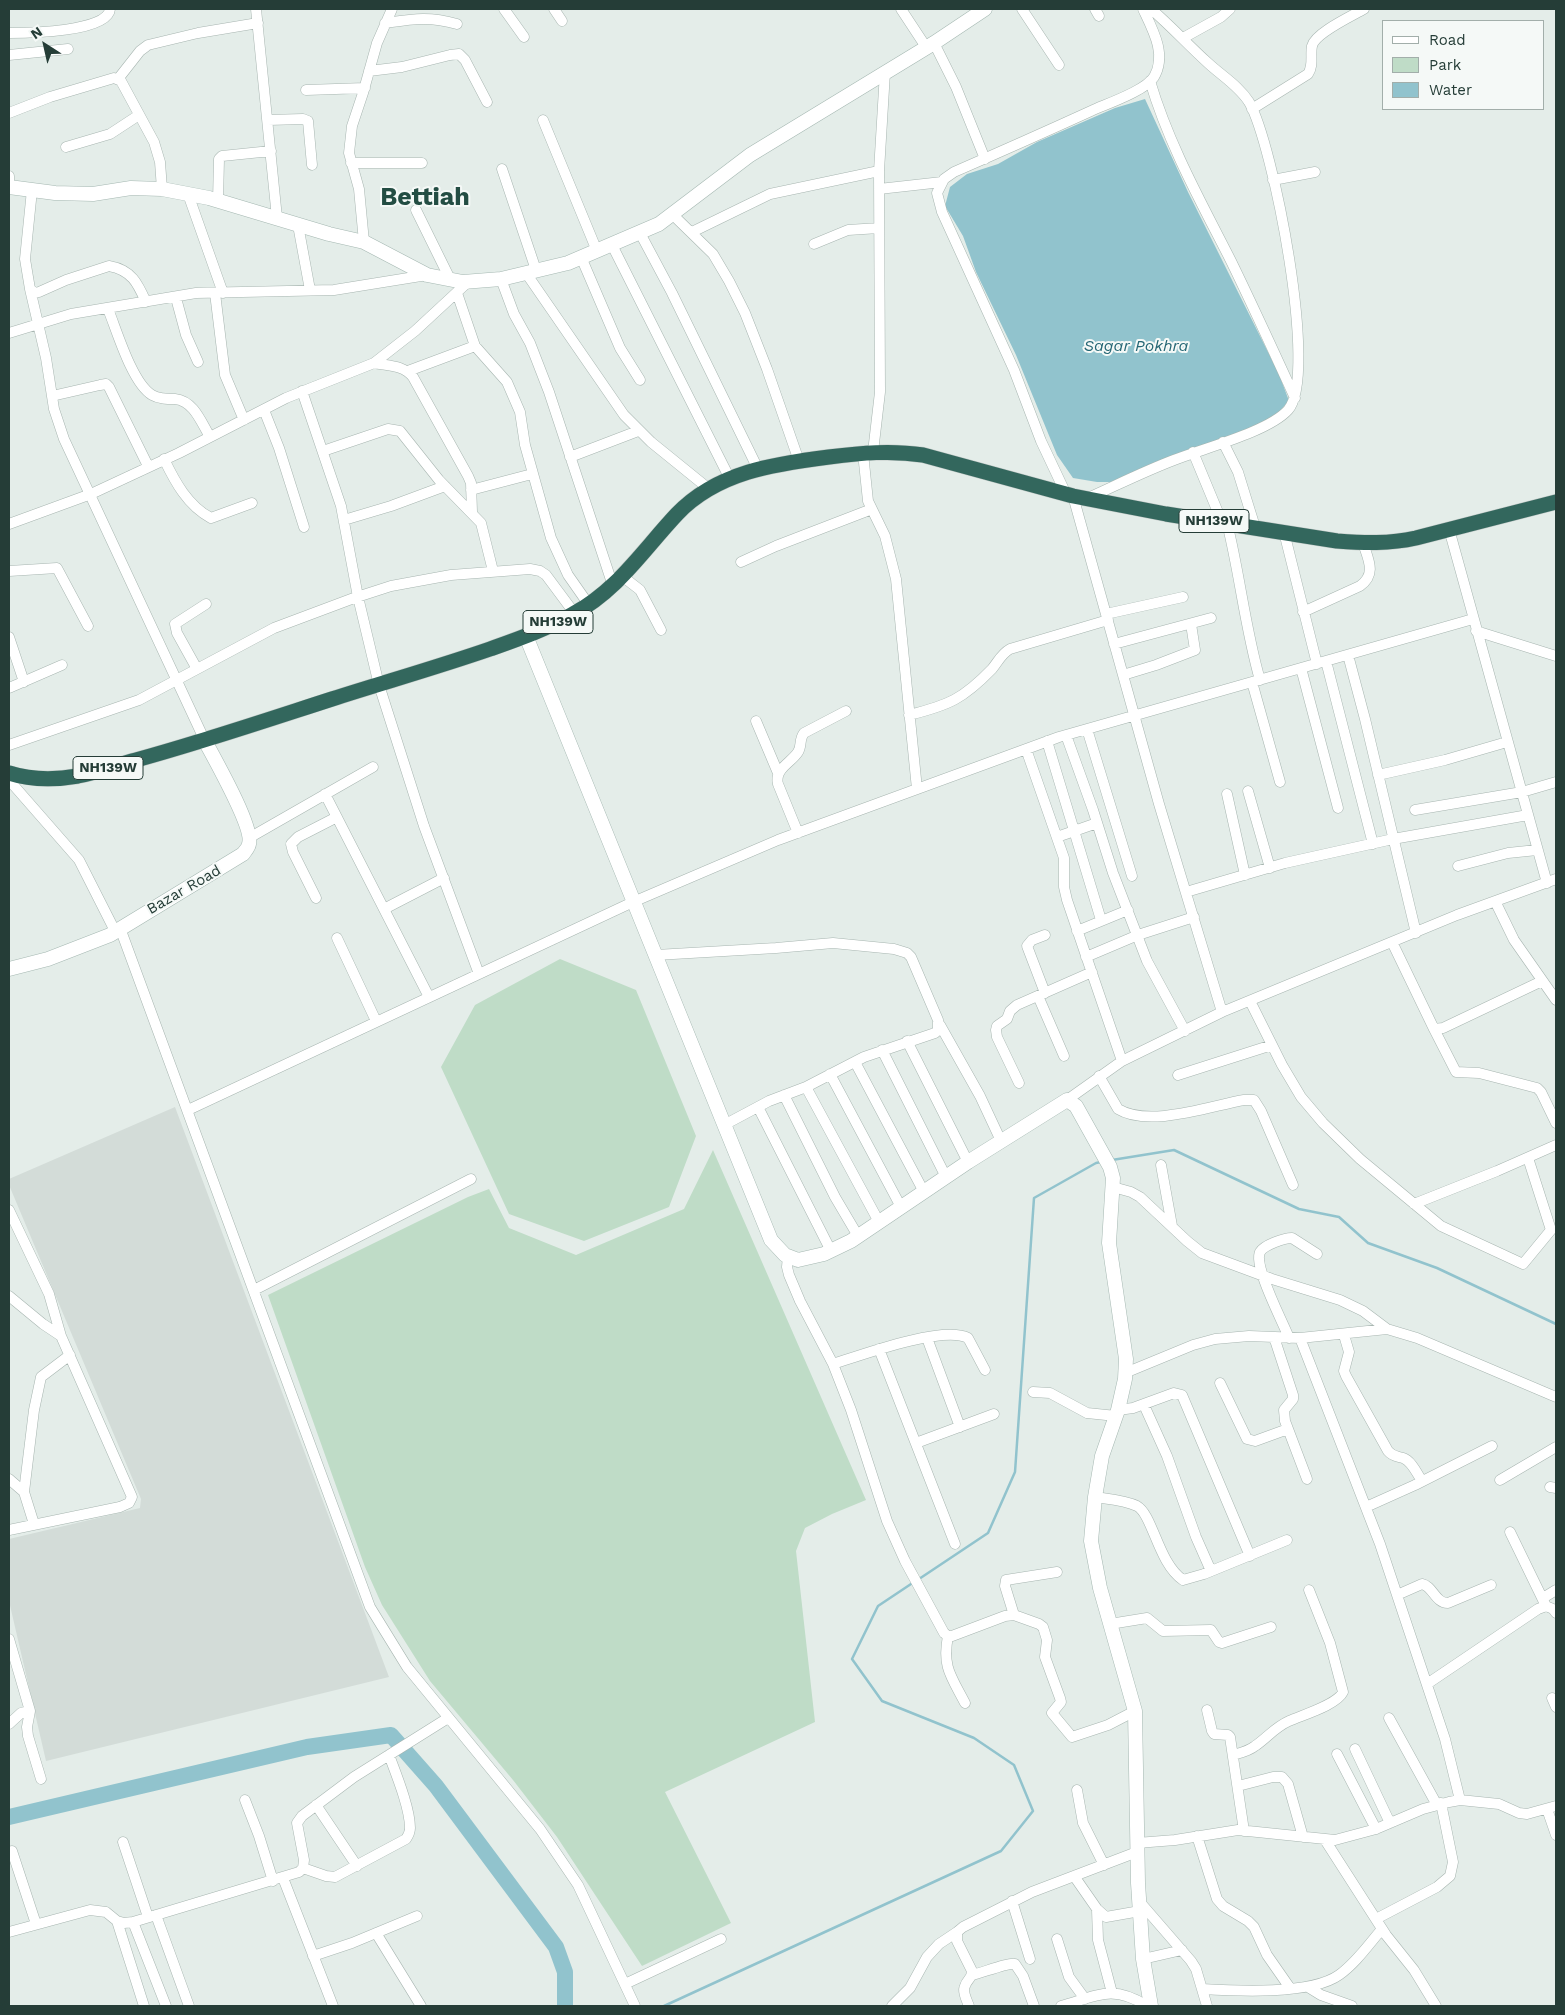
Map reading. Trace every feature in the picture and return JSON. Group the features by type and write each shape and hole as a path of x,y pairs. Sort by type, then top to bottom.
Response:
{"highway":[{"name":"NH139W","path":"9,773 23,778 48,779 77,776 205,741 526,636 589,605 618,581 679,512 709,489 758,469 799,461 868,452 903,452 923,455 1076,496 1166,514 1363,543 1398,542 1556,502"}],"street":[{"path":"9,33 51,32 77,28 105,18 110,14 110,9"},
{"path":"256,9 277,218"},
{"path":"364,242 359,189 349,152 352,126 377,43 392,9"},
{"path":"504,9 524,37"},
{"path":"554,9 562,22"},
{"path":"901,9 930,45 956,87 984,159"},
{"path":"9,183 32,190 55,193 93,194 131,188 162,189 188,194 364,242 427,275 469,281 501,279 568,263 659,224 750,155 930,45 985,9"},
{"path":"1022,9 1059,65"},
{"path":"1143,9 1160,58 1159,65 1150,81 1128,94 954,172 942,182 938,193 942,212 1014,370 1041,441 1076,496 1134,716 1222,1012"},
{"path":"1076,496 1244,435 1280,418 1291,406 1295,398 1299,366 1296,304 1285,231 1273,180 1252,109 1246,97 1238,89 1151,9"},
{"path":"1183,38 1221,18 1230,9"},
{"path":"1252,109 1308,74 1311,69 1313,43 1320,36 1364,9"},
{"path":"385,23 431,18 456,24"},
{"path":"118,79 140,51 148,45 198,33 258,23"},
{"path":"9,55 68,48"},
{"path":"369,71 459,54 465,60 487,102"},
{"path":"885,72 879,171 880,392 868,452 866,494 885,536 896,580 917,789"},
{"path":"9,113 50,97 114,78 118,79 121,81 154,142 162,189"},
{"path":"1150,81 1165,126 1202,205 1244,287 1295,398"},
{"path":"306,90 365,88"},
{"path":"66,147 110,134 140,116"},
{"path":"268,120 302,119 308,121 310,124 312,165"},
{"path":"543,120 597,251"},
{"path":"218,201 219,159 222,156 271,152"},
{"path":"352,163 422,163"},
{"path":"502,169 532,272 624,415 638,431 709,489"},
{"path":"692,232 770,194 879,171"},
{"path":"1273,180 1315,172"},
{"path":"879,189 942,182"},
{"path":"32,190 25,259 46,358 54,409 64,439 176,681 239,809 249,832 249,838"},
{"path":"188,194 219,293 225,376 244,420"},
{"path":"416,210 450,279"},
{"path":"672,214 714,254 745,313 799,461"},
{"path":"298,225 310,290"},
{"path":"814,244 848,230 879,228"},
{"path":"640,233 758,469"},
{"path":"612,245 730,479"},
{"path":"582,257 623,353 640,380"},
{"path":"30,289 35,293 39,292 66,280 109,266 115,267 133,277 138,283 146,302"},
{"path":"9,333 71,314 196,294 334,290 427,275"},
{"path":"501,279 514,314 530,343 543,375 570,457 618,581 640,590 661,630"},
{"path":"9,524 91,494 210,438 302,391 374,363 415,331 469,281"},
{"path":"457,293 475,346 507,382 520,412 532,474 552,538 560,559 589,605"},
{"path":"176,298 186,334 198,362"},
{"path":"108,309 126,357 145,390 159,398 184,401 196,412 210,438"},
{"path":"408,371 475,346"},
{"path":"374,363 408,371 417,383 468,476 472,512"},
{"path":"52,396 106,384 148,466"},
{"path":"302,391 323,450 344,520 358,597 378,685 424,826 479,974"},
{"path":"264,410 279,448 304,527"},
{"path":"323,450 394,429 400,431 428,468 472,512 484,529 493,571"},
{"path":"570,457 638,431"},
{"path":"1223,442 1238,472 1255,527"},
{"path":"1194,452 1225,522 1256,681 1280,782"},
{"path":"164,459 179,488 196,507 211,518 252,502"},
{"path":"471,490 532,474"},
{"path":"344,520 391,506 445,486"},
{"path":"741,562 776,546 872,509"},
{"path":"526,636 770,1240 788,1256 798,1260 824,1254 858,1236 968,1162 1067,1100 1122,1061 1222,1012 1457,915 1551,881 1537,850 1449,529"},
{"path":"1284,532 1303,612 1321,662 1373,844"},
{"path":"1303,612 1360,586 1368,580 1371,570 1363,543"},
{"path":"9,572 57,568 88,626"},
{"path":"9,745 140,700 274,628 391,586 451,575 530,569 540,571 553,582 574,614"},
{"path":"909,715 952,703 993,668 1004,652 1010,649 1107,617 1183,597"},
{"path":"197,669 177,633 175,624 206,604"},
{"path":"1114,644 1211,618"},
{"path":"188,1110 633,902 734,858 798,833 1047,741 1473,619"},
{"path":"1123,675 1195,650 1191,624"},
{"path":"1476,631 1556,656"},
{"path":"9,636 24,682"},
{"path":"1348,655 1416,933"},
{"path":"9,688 62,665"},
{"path":"1302,668 1338,808"},
{"path":"798,833 776,778 778,773 797,753 800,748 801,737 804,733 846,711"},
{"path":"756,722 778,773"},
{"path":"1087,729 1132,876"},
{"path":"1066,735 1113,873 1147,961 1185,1031"},
{"path":"1047,741 1101,920"},
{"path":"1378,775 1445,760 1507,742"},
{"path":"1026,749 1064,858 1065,895 1122,1061"},
{"path":"249,838 372,767"},
{"path":"9,780 79,860 118,929 188,1110 370,1608 407,1667 540,1829 578,1885 635,2006"},
{"path":"1415,810 1522,792 1556,782"},
{"path":"1248,791 1270,868"},
{"path":"325,794 429,997"},
{"path":"1227,794 1245,875"},
{"path":"1186,892 1270,868 1373,844 1528,815"},
{"path":"316,898 292,852 291,844 298,837 337,817"},
{"path":"1057,837 1097,823"},
{"name":"Bazar Road","path":"9,969 66,953 118,929 243,854 250,843 249,838"},
{"path":"1458,866 1508,852 1537,850"},
{"path":"384,909 444,878"},
{"path":"1495,901 1514,940 1556,1000"},
{"path":"1077,931 1128,910"},
{"path":"1086,957 1138,936 1194,917"},
{"path":"1045,935 1032,940 1027,946 1041,995 1064,1056"},
{"path":"337,938 376,1022"},
{"path":"1392,942 1456,1072 1479,1073 1537,1088 1541,1092 1556,1124"},
{"path":"656,955 833,943 894,949 907,953 940,1025 972,1081 1001,1141"},
{"path":"1019,1083 996,1030 997,1026 1007,1019 1013,1008 1092,972"},
{"path":"1434,1029 1443,1028 1542,981"},
{"path":"1250,1001 1296,1089 1310,1110 1360,1159 1441,1226 1523,1264 1552,1230 1528,1158"},
{"path":"724,1125 758,1107 806,1087 854,1062 882,1050 935,1034 940,1025"},
{"path":"907,1042 968,1162"},
{"path":"1178,1076 1272,1045"},
{"path":"882,1050 946,1177"},
{"path":"854,1062 924,1192"},
{"path":"830,1074 901,1207"},
{"path":"1099,1076 1118,1110 1134,1116 1177,1114 1229,1102 1254,1100 1261,1111 1293,1186"},
{"path":"806,1087 879,1222"},
{"path":"784,1095 835,1197 858,1236"},
{"path":"1067,1100 1076,1106 1107,1161 1113,1187 1109,1243 1126,1359 1126,1372 1117,1413 1102,1456 1095,1497 1091,1541 1100,1588 1135,1711 1139,1906 1149,2006"},
{"path":"758,1107 831,1250"},
{"path":"1414,1204 1556,1146"},
{"path":"1161,1164 1172,1226"},
{"path":"254,1290 471,1179"},
{"path":"1113,1187 1131,1192 1140,1197 1202,1253 1340,1300 1363,1311 1387,1329 1417,1338 1556,1397"},
{"path":"9,1210 49,1294 62,1336 132,1497 129,1503 120,1507 9,1530"},
{"path":"1289,1338 1262,1275 1259,1260 1261,1251 1287,1238 1297,1239 1317,1254"},
{"path":"788,1256 787,1268 789,1275 800,1301 833,1364 852,1410 887,1521 913,1576 942,1629 948,1636"},
{"path":"9,1296 43,1324 62,1336"},
{"path":"1126,1372 1215,1338 1241,1336 1300,1338 1387,1329"},
{"path":"1344,1334 1349,1352 1344,1371 1346,1376 1388,1451 1392,1455 1402,1457 1410,1463 1422,1481"},
{"path":"833,1364 880,1349 927,1338 956,1335 968,1338 985,1370"},
{"path":"1274,1337 1293,1399 1284,1410 1288,1429 1308,1479"},
{"path":"927,1338 960,1426"},
{"path":"1300,1338 1366,1507 1397,1595 1447,1747 1460,1800"},
{"path":"880,1349 955,1544"},
{"path":"34,1524 24,1492 34,1410 41,1378 70,1355"},
{"path":"1220,1383 1248,1440 1255,1441 1288,1429"},
{"path":"1033,1392 1050,1393 1087,1413 1117,1413 1174,1393 1182,1395 1250,1556"},
{"path":"1144,1405 1168,1456 1196,1537 1211,1571"},
{"path":"916,1443 994,1414"},
{"path":"1366,1507 1492,1446"},
{"path":"1500,1480 1556,1446"},
{"path":"9,1479 24,1492"},
{"path":"1095,1497 1134,1504 1142,1510 1167,1564 1182,1580 1211,1571 1287,1540"},
{"path":"1510,1532 1545,1602 1556,1613"},
{"path":"1014,1615 1005,1586 1006,1580 1057,1572"},
{"path":"1397,1595 1422,1584 1426,1585 1440,1601 1448,1603 1491,1585"},
{"path":"1233,1755 1252,1748 1279,1726 1331,1703 1339,1698 1343,1692 1330,1644 1309,1590"},
{"path":"1426,1684 1538,1608 1556,1590"},
{"path":"948,1636 1005,1616 1014,1615 1034,1621 1042,1627 1047,1640 1045,1657 1061,1702 1052,1713 1072,1737 1108,1725 1135,1711"},
{"path":"1110,1624 1147,1618 1163,1631 1211,1630 1222,1644 1271,1628"},
{"path":"948,1636 945,1653 946,1664 965,1703"},
{"path":"9,1644 30,1711 27,1727 28,1736 41,1780"},
{"path":"1207,1710 1212,1731 1218,1735 1228,1734 1244,1830"},
{"path":"9,1724 21,1713 30,1711"},
{"path":"9,1932 90,1910 106,1912 117,1921 124,1923 133,1922 278,1880 299,1872 303,1868 304,1860 297,1823 302,1816 354,1777 448,1718"},
{"path":"1376,1919 1436,1887 1450,1876 1453,1862 1439,1804 1389,1718"},
{"path":"1355,1749 1390,1823"},
{"path":"303,1868 335,1877 406,1839 410,1834 410,1822 392,1753"},
{"path":"1337,1754 1376,1829"},
{"path":"1238,1786 1273,1777 1282,1777 1288,1784 1302,1837"},
{"path":"1077,1790 1083,1823 1104,1865"},
{"path":"245,1800 333,2006"},
{"path":"892,2006 910,1988 926,1957 939,1944 963,1927 1012,1901 1104,1865 1137,1848 1197,1836 1244,1830 1335,1840 1376,1829 1439,1804 1460,1800 1499,1804 1519,1813 1527,1814 1552,1807 1556,1835"},
{"path":"316,1805 357,1866"},
{"path":"1197,1836 1217,1899 1223,1906 1248,1921 1254,1927 1267,1955 1290,1988"},
{"path":"1325,1840 1382,1930 1414,1970 1436,2006"},
{"path":"123,1842 189,2006"},
{"path":"12,1851 36,1924"},
{"path":"1074,1876 1097,1909 1106,1917 1139,1906"},
{"path":"1012,1901 1030,1959"},
{"path":"1139,1906 1182,1950 1196,1969 1207,2006"},
{"path":"1097,1909 1098,1940 1112,1993"},
{"path":"313,1956 417,1916"},
{"path":"117,1921 144,2006"},
{"path":"133,1922 166,2006"},
{"path":"1202,1989 1240,1991 1308,1987 1329,1981 1341,1974 1382,1930"},
{"path":"957,1932 957,1942 972,1971 972,1975"},
{"path":"376,1933 421,2006"},
{"path":"625,1984 722,1939"},
{"path":"1057,1939 1068,1978 1085,1999"},
{"path":"1143,1959 1182,1950"},
{"path":"969,2006 964,1986 972,1975 986,1972 1008,1963 1015,1964 1023,1976 1034,2006"},
{"path":"1308,1987 1321,1995 1352,2006"},
{"path":"1061,2006 1112,1993 1122,1993 1149,2006"}],"shaded area":[{"path":"175,1107 389,1677 46,1761 9,1601 9,1539 140,1508 141,1499 9,1185 9,1179"}],"green space":[{"path":"560,959 636,990 696,1136 669,1207 584,1241 509,1214 441,1067 475,1005"},
{"path":"713,1150 866,1500 805,1528 796,1551 815,1722 665,1792 731,1923 642,1966 557,1837 513,1780 430,1681 382,1605 365,1567 268,1295 468,1197 489,1189 509,1228 576,1255 684,1209"}],"water":[{"name":"Sagar Pokhra","path":"1145,99 1188,192 1279,374 1289,401 1276,415 1245,431 1115,482 1097,482 1073,478 1057,455 1016,355 976,272 963,236 945,206 950,187 967,174 998,164 1037,142 1115,108"}],"waterway":[{"path":"1112,1160 1174,1150 1299,1209 1339,1217 1368,1243 1437,1268 1556,1324"},
{"path":"919,1579 988,1533 1015,1472 1034,1198 1101,1162"},
{"path":"664,2006 1001,1851 1033,1811 1014,1765 974,1738 882,1701 852,1659 878,1606 914,1582"},
{"path":"9,1817 307,1747 391,1735 436,1786 556,1947 565,1972 565,2006"}],"district":[{"name":"Bettiah","path":"425,198"}]}
